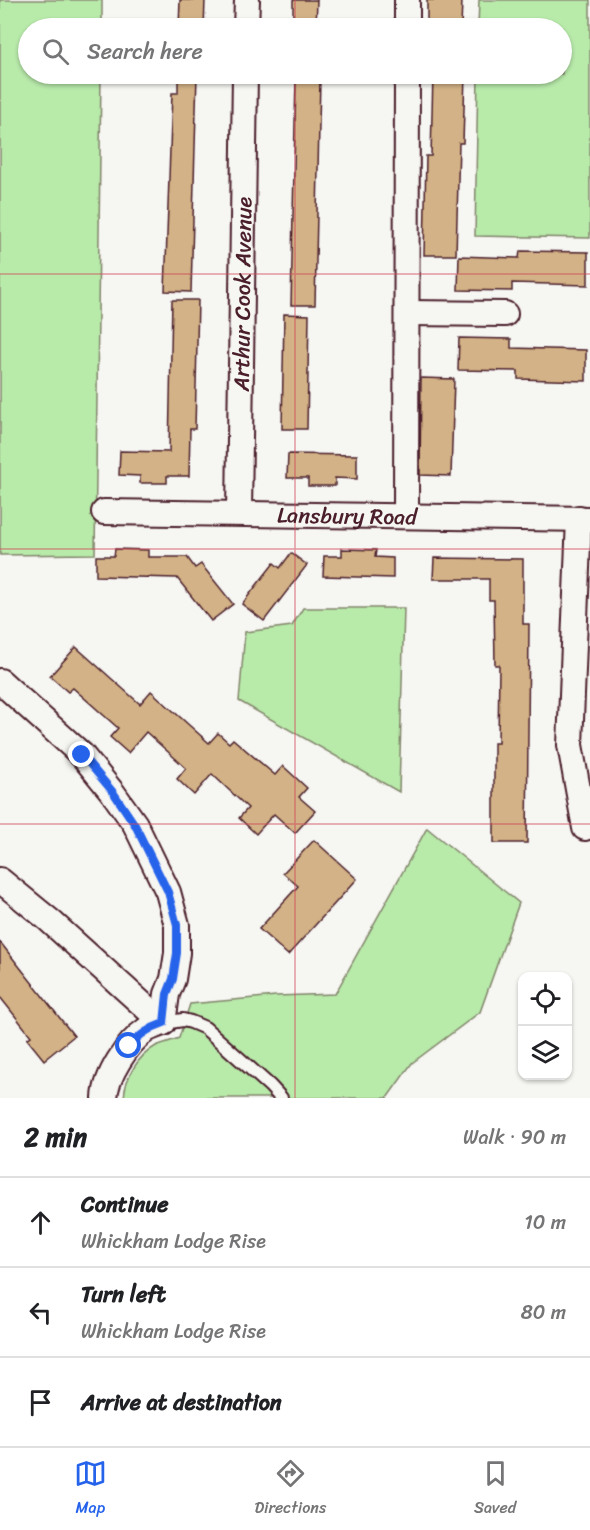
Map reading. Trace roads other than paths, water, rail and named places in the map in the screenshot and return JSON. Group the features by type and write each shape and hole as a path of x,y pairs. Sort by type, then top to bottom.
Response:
{"street":[{"path":"246,18 247,0"},
{"path":"407,0 407,18"},
{"name":"Arthur Cook Avenue","path":"239,513 245,84"},
{"path":"406,516 407,84"},
{"path":"406,313 505,314"},
{"name":"Lansbury Road","path":"104,512 584,518"},
{"path":"584,518 570,745 585,828"},
{"path":"0,681 82,755 113,792 135,825 168,892 177,925 177,953 173,979 167,994 164,1023"},
{"path":"0,880 49,920 164,1023"},
{"path":"105,1098 106,1087 129,1046 144,1031 164,1023"}],"lane":[{"path":"164,1023 183,1020 205,1028 281,1098"}]}
